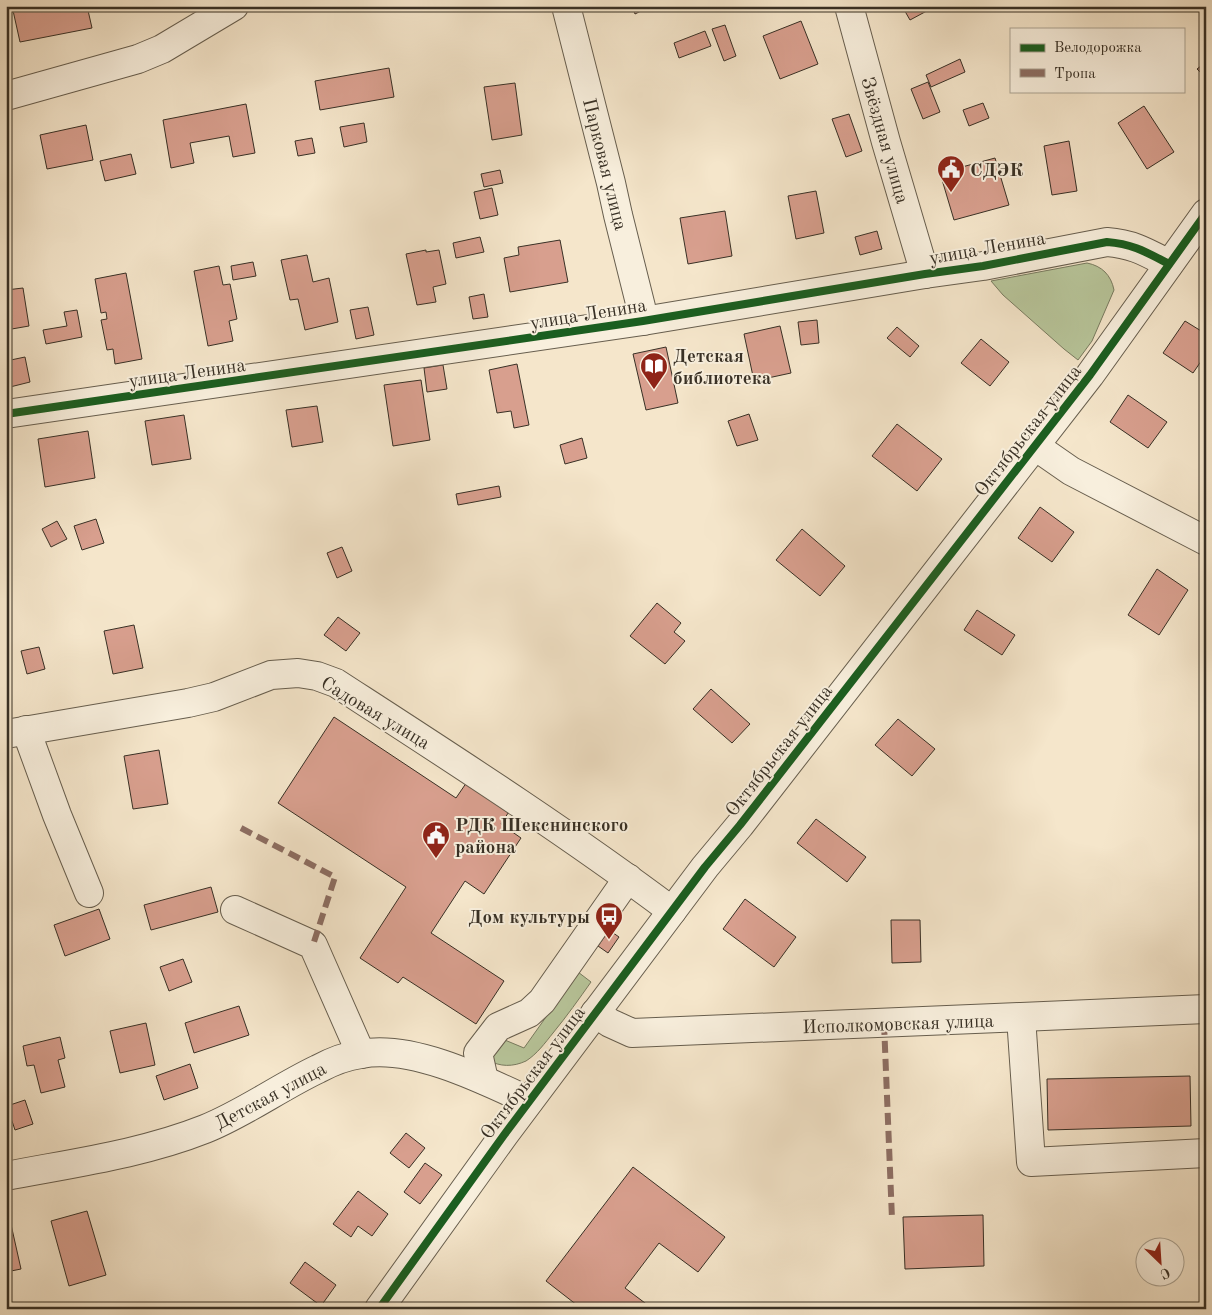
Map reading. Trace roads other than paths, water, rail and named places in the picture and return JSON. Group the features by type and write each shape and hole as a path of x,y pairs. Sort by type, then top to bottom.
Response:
{"street":[{"path":"6,96 138,60 162,49 234,6"},
{"name":"Парковая улица","path":"566,6 611,183 643,321"},
{"name":"Звёздная улица","path":"850,6 886,142 925,274"},
{"name":"Октябрьская улица","path":"379,1309 530,1101 705,867 740,825 1094,370 1206,213"},
{"name":"улица Ленина","path":"6,414 643,321 983,266 1106,242 1122,243 1142,250 1169,264"},
{"path":"1035,446 1071,471 1206,541"},
{"name":"Садовая улица","path":"16,732 214,698 272,675 298,673 316,676 336,683 522,804 628,878 672,912"},
{"path":"16,732 57,815 89,893"},
{"path":"484,1080 478,1053 498,1027 529,1013 542,1001 628,878"},
{"path":"235,910 313,945 361,1054"},
{"name":"Исполкомовская улица","path":"595,1013 610,1023 632,1033 1206,1009"},
{"path":"1021,1018 1031,1162 1206,1153"},
{"name":"Детская улица","path":"6,1176 137,1150 180,1138 206,1129 228,1118 319,1068 338,1060 361,1054 377,1052 418,1058 463,1071 530,1101"}],"place":[{"name":"СДЭК","path":"951,193"},
{"name":"Детская библиотека","path":"654,390"},
{"name":"РДК Шекснинского района","path":"436,859"},
{"name":"Дом культуры","path":"609,940"}]}
